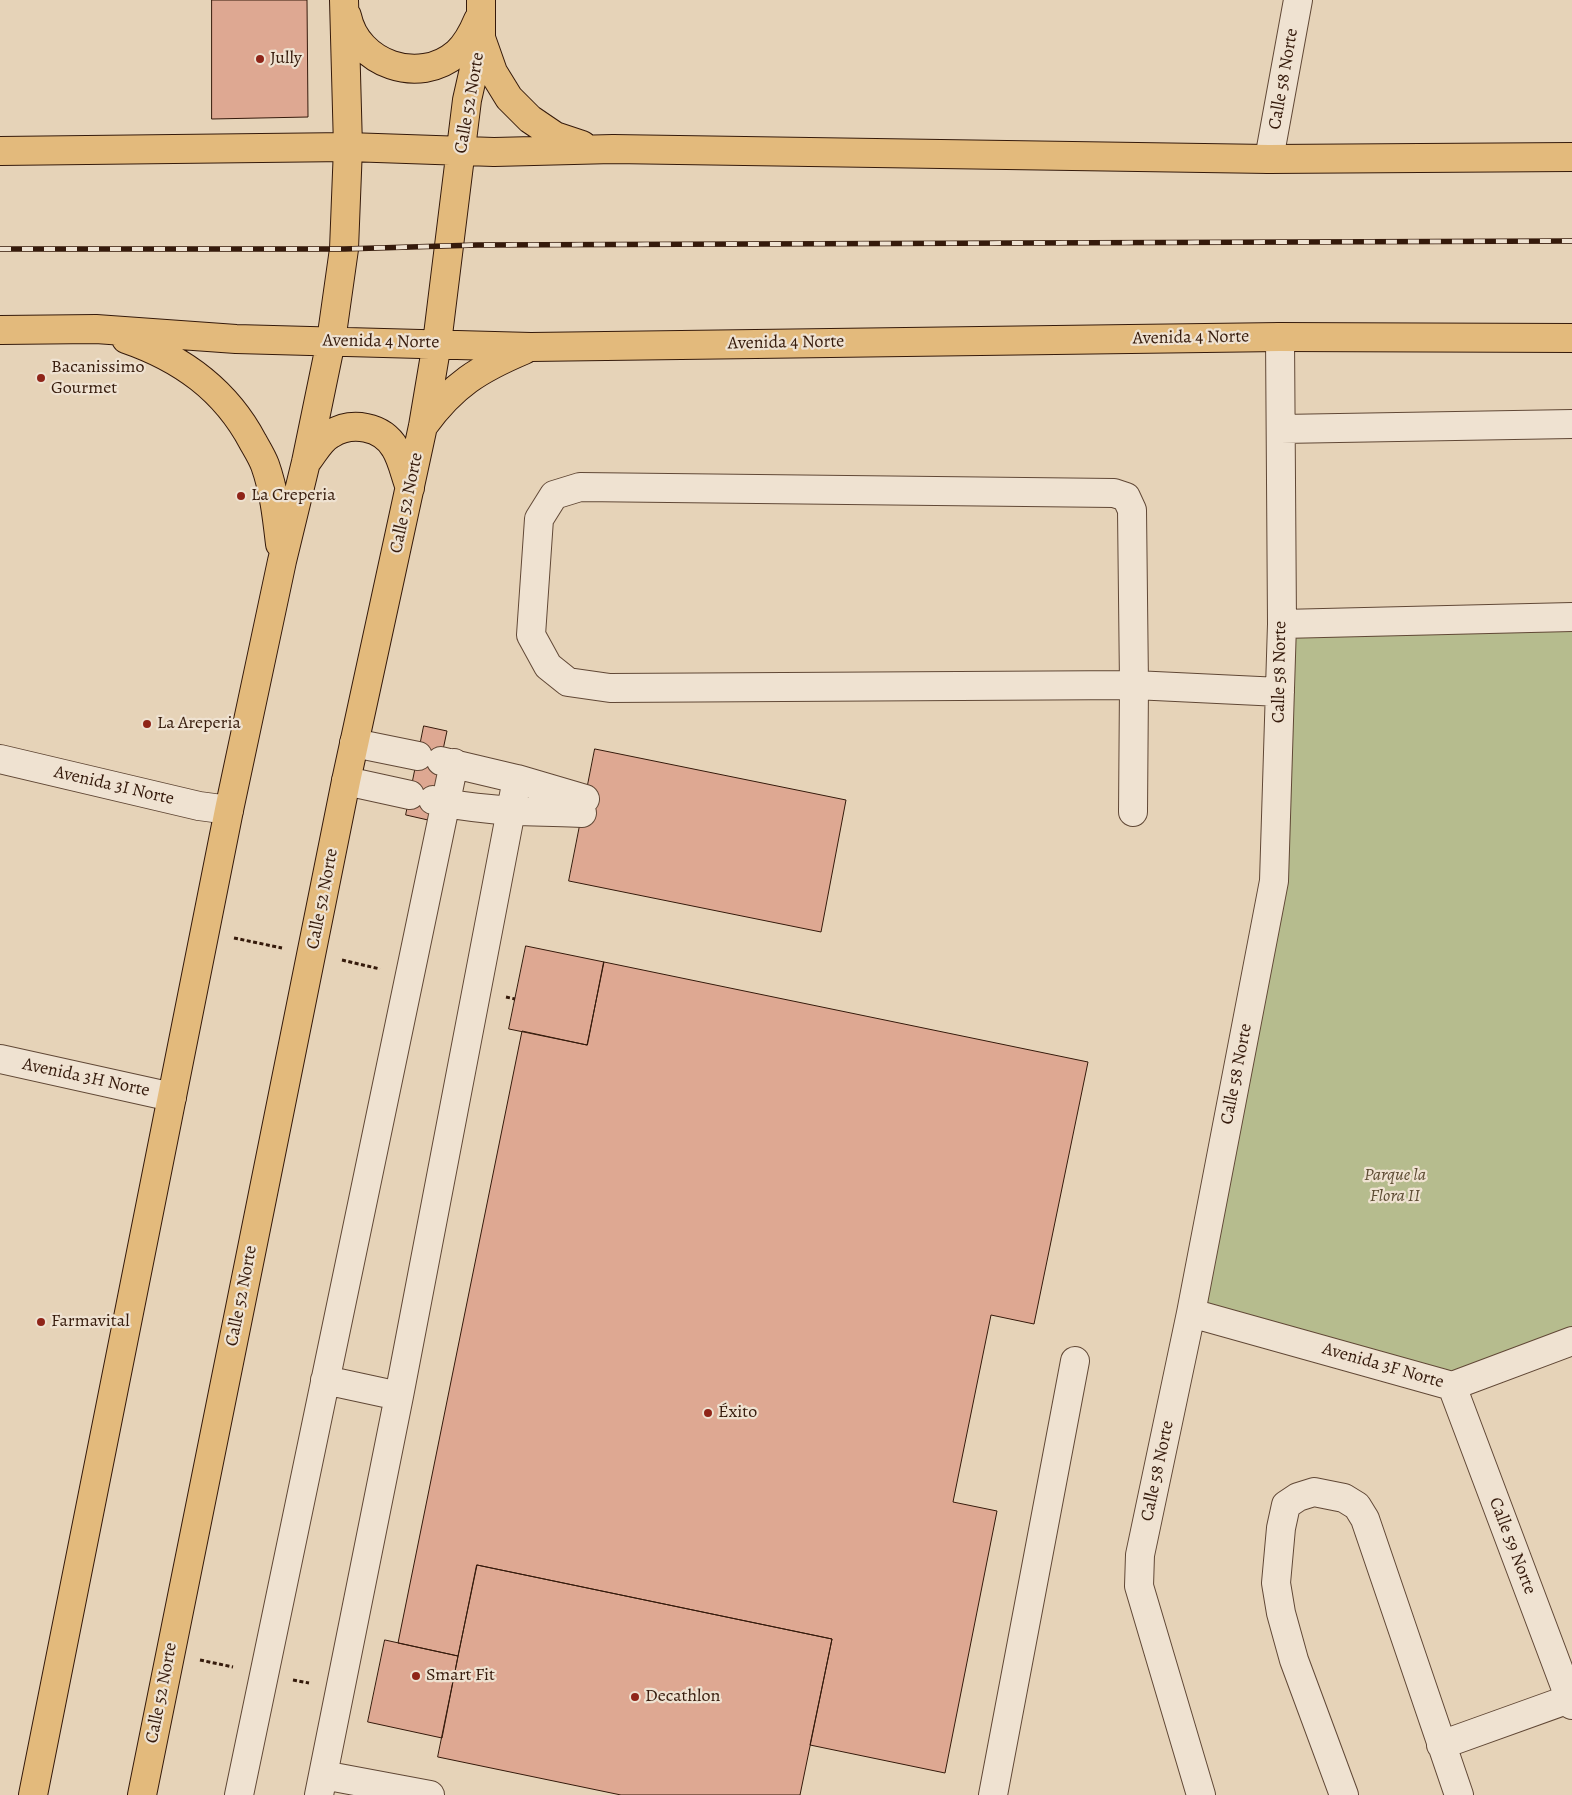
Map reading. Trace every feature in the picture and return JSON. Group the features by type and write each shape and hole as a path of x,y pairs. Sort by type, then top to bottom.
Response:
{"main road":[{"path":"344,2 349,25 360,44 376,59 396,67 418,69 438,64 457,53 471,36 481,17"},
{"path":"33,1795 229,810 282,561 313,454 344,249 348,147 344,2"},
{"path":"481,17 493,72 509,98 530,119 555,136 583,146 613,149"},
{"name":"Calle 52 Norte","path":"142,1795 346,781 423,426 437,343 467,100 481,17"},
{"path":"0,150 348,147 494,152 613,149 1270,159 1572,157"},
{"path":"96,329 139,344 178,362 214,389 242,422 265,465 276,512 282,561"},
{"name":"Avenida 4 Norte","path":"0,330 96,329 236,339 331,340 531,347 1280,337 1572,338"},
{"path":"423,426 445,397 455,388 490,365 531,347"},
{"path":"313,454 329,434 342,428 357,426 372,429 385,436 395,448 410,488"}],"street":[{"name":"Calle 58 Norte","path":"1270,159 1298,0"},
{"name":"Calle 58 Norte","path":"1201,1795 1138,1586 1140,1555 1191,1313 1274,881 1282,624 1280,337"},
{"path":"1281,429 1572,424"},
{"path":"1133,812 1134,685 1132,510 1126,497 1114,494 580,487 554,495 539,520 531,635 548,666 568,682 610,688 1134,685 1280,692"},
{"path":"1282,624 1572,617"},
{"path":"346,781 430,799 511,810 584,806 517,778 354,744"},
{"name":"Avenida 3I Norte","path":"0,759 198,806 229,810"},
{"path":"239,1795 325,1380 438,760"},
{"path":"430,1795 321,1785 399,1396 517,778"},
{"name":"Avenida 3H Norte","path":"0,1059 172,1097"},
{"name":"Avenida 3F Norte","path":"1191,1313 1452,1386 1572,1340"},
{"path":"993,1795 1075,1361"},
{"path":"325,1380 399,1396"},
{"name":"Calle 59 Norte","path":"1452,1386 1571,1701"},
{"path":"1344,1795 1294,1660 1280,1613 1276,1583 1281,1528 1286,1505 1298,1497 1314,1492 1344,1498 1357,1506 1365,1519 1459,1795"},
{"path":"1441,1745 1571,1701"}],"path":[{"path":"233,938 290,949"}],"green space":[{"name":"Parque la Flora II","path":"1572,617 1572,1341 1452,1386 1191,1313 1274,881 1282,624"}],"building":[{"name":"Jully","path":"212,0 307,0 308,117 212,119"},
{"path":"424,726 447,731 428,820 406,815"},
{"path":"595,749 846,800 821,932 569,881"},
{"path":"526,946 604,962 587,1045 509,1029"},
{"name":"Éxito","path":"604,962 1088,1062 1034,1324 991,1315 953,1502 997,1511 945,1773 810,1745 832,1639 477,1565 458,1656 398,1643 522,1031 587,1045"},
{"name":"Decathlon","path":"477,1565 832,1639 800,1795 621,1795 438,1757"},
{"name":"Smart Fit","path":"385,1640 458,1656 442,1738 368,1722"}],"railway":[{"path":"0,249 344,249 477,245 1572,241"}],"place":[{"name":"Jully","path":"260,59"},
{"name":"Bacanissimo Gourmet","path":"41,378"},
{"name":"La Creperia","path":"241,496"},
{"name":"La Areperia","path":"147,724"},
{"name":"Farmavital","path":"41,1322"},
{"name":"Éxito","path":"708,1413"},
{"name":"Smart Fit","path":"416,1676"},
{"name":"Decathlon","path":"635,1697"}]}
